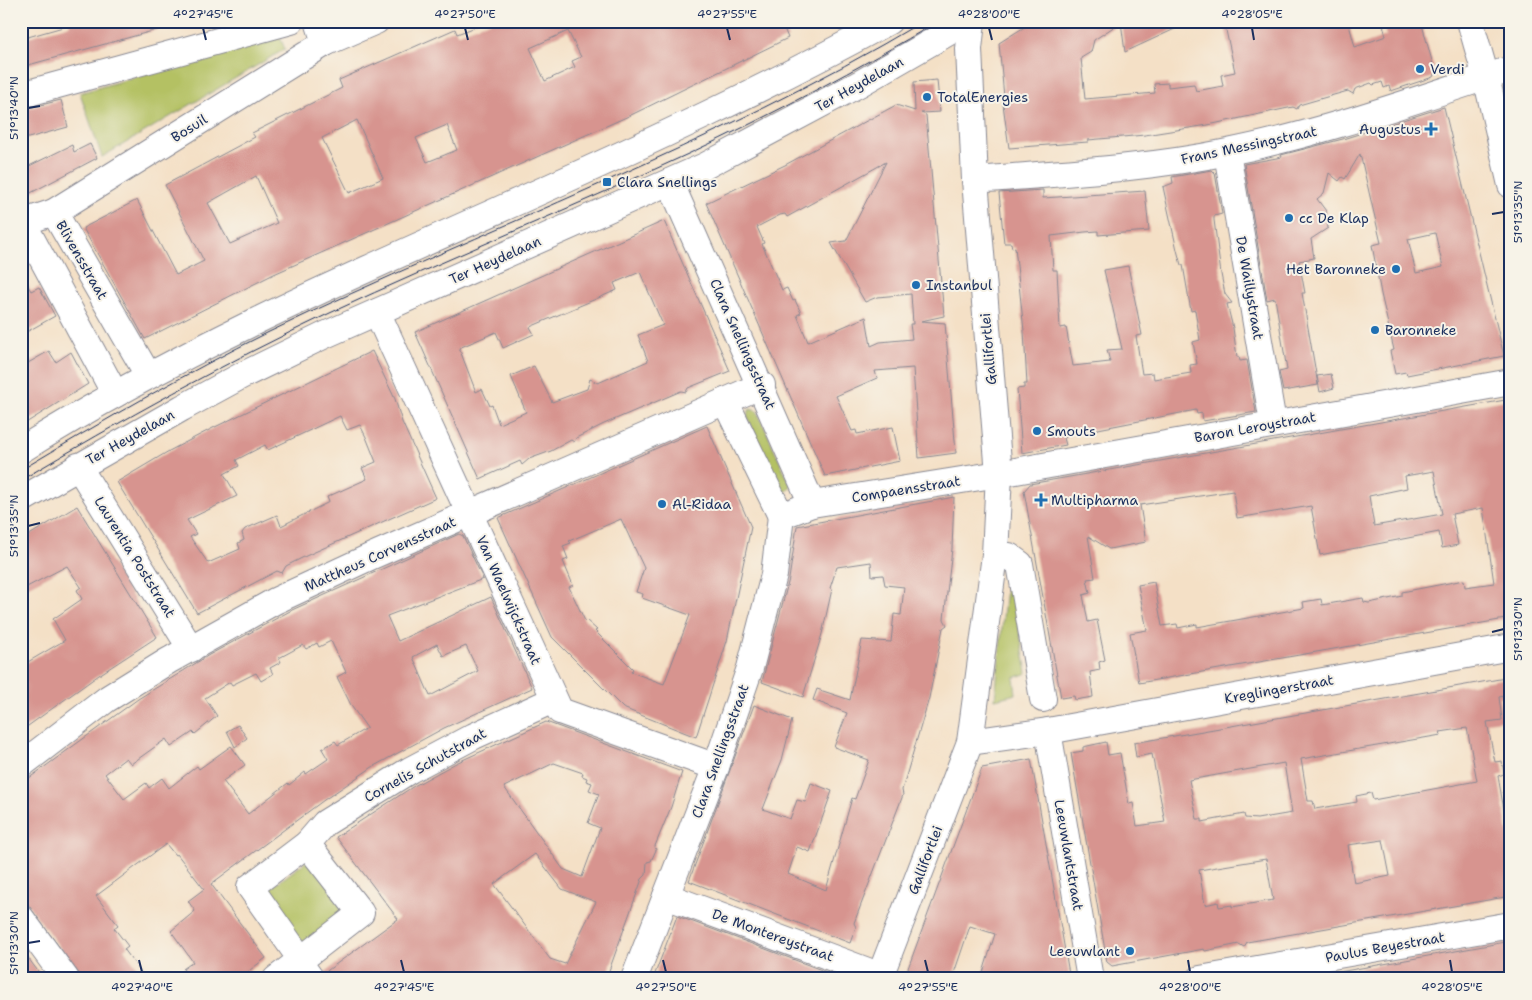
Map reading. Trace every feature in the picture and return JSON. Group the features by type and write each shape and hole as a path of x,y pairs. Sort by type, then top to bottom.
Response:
{"street":[{"path":"21,95 291,21"},
{"name":"Bosuil","path":"54,212 321,32 376,21"},
{"path":"21,450 148,375 223,336 346,277 685,126 803,69 889,21"},
{"path":"1470,21 1486,77 1511,184"},
{"name":"Gallifortlei","path":"880,977 970,742 994,555 999,474 975,180 969,49 961,24"},
{"name":"Ter Heydelaan","path":"21,500 78,466 241,376 377,312 670,182 775,130 961,24"},
{"name":"Frans Messingstraat","path":"975,180 1166,162 1227,153 1312,133 1511,69"},
{"name":"De Waillystraat","path":"1227,153 1274,424"},
{"name":"Clara Snellingsstraat","path":"670,182 762,385 812,504"},
{"name":"Blivensstraat","path":"115,394 22,223 54,212 148,375"},
{"name":"Van Waelwijckstraat","path":"377,312 468,516 478,529 553,700 560,711 716,767"},
{"name":"Baron Leroystraat","path":"999,474 1511,382"},
{"name":"Mattheus Corvensstraat","path":"21,765 107,699 275,601 372,556 468,516 762,385"},
{"path":"725,401 781,516 812,504"},
{"name":"Laurentia Poststraat","path":"78,466 191,649"},
{"name":"Compaensstraat","path":"812,504 999,474"},
{"name":"Clara Snellingsstraat","path":"634,979 716,767 750,668 774,575 781,516"},
{"path":"994,555 1010,556 1020,564 1043,699"},
{"name":"Kreglingerstraat","path":"1048,731 1511,647"},
{"name":"Cornelis Schutstraat","path":"305,970 295,951 250,886 308,844 325,823 410,770 474,736 553,700"},
{"path":"970,742 1048,731"},
{"name":"Leeuwlantstraat","path":"1048,731 1090,979"},
{"path":"276,979 305,970 361,914 308,844"},
{"name":"De Montereystraat","path":"666,896 880,977"},
{"path":"21,918 66,979"},
{"name":"Paulus Beyestraat","path":"1200,979 1511,925"}],"green space":[{"path":"279,35 285,49 102,157 80,93"},
{"path":"750,409 757,411 791,486 787,491 780,491 747,416"},
{"path":"1008,568 1027,673 1014,678 1016,694 995,699"},
{"path":"311,858 351,912 303,945 265,892"}],"building":[{"path":"69,21 171,21 171,26 21,67 21,39 70,25"},
{"path":"492,21 781,21 788,38 631,115 274,274 145,339 83,228 137,200 176,275 204,261 165,185 255,137 252,133 342,88 339,80 455,29 457,34","holes":["568,31 581,57 572,61 575,67 545,81 530,48","357,120 383,178 349,193 322,138","447,125 457,150 427,162 416,138","256,176 277,223 230,244 208,203"]},
{"path":"1034,21 1192,21 1125,52 1121,22 1094,40 1091,52 1081,58 1085,99 1155,93 1154,84 1168,83 1168,87 1194,84 1196,91 1223,86 1221,75 1235,72 1224,21 1348,21 1355,47 1386,36 1382,21 1421,21 1435,72 1433,77 1391,91 1389,86 1384,88 1382,82 1373,85 1371,83 1355,89 1353,94 1348,91 1299,105 1297,109 1293,107 1208,125 1145,135 1088,140 1088,142 1009,148 1002,97 1004,97 999,43"},
{"path":"937,80 940,112 921,113 926,115 944,316 921,321 945,323 956,453 919,458 913,368 875,371 877,378 836,396 852,431 856,430 857,434 893,427 900,461 825,476 706,203 785,165 896,105 915,111 914,82","holes":["886,162 846,241 831,243 865,302 877,297 911,294 913,324 910,324 912,339 880,342 871,346 866,317 808,342 797,315 801,313 787,288 782,290 762,244 764,243 757,227 780,215 785,214 787,217"]},
{"path":"61,100 68,127 21,140 21,110"},
{"path":"1444,107 1504,356 1407,375 1406,372 1395,374 1390,351 1394,350 1372,245 1381,243 1360,154 1345,179 1342,177 1339,181 1329,173 1324,193 1317,199 1326,211 1328,228 1311,239 1314,258 1299,261 1305,293 1302,293 1318,385 1283,391 1279,372 1287,370 1275,298 1267,300 1244,164 1282,157 1281,155 1343,139","holes":["1435,233 1443,267 1416,273 1408,239"]},
{"path":"90,144 97,158 21,198 21,170 72,145 74,152"},
{"path":"1212,170 1215,173 1222,214 1214,216 1221,274 1225,294 1232,303 1227,304 1237,357 1239,357 1240,361 1247,360 1256,412 1203,421 1202,413 1197,414 1196,410 1093,430 1083,429 1064,438 1066,445 1022,453 1017,389 1024,388 1024,384 1027,384 1024,331 1015,247 1012,248 1011,243 1004,243 999,193 1043,190 1043,198 1145,191 1149,231 1098,235 1098,231 1051,236 1053,270 1057,270 1060,328 1066,327 1073,366 1110,362 1107,350 1122,349 1104,270 1128,266 1142,335 1136,336 1142,374 1153,373 1154,379 1191,373 1190,365 1197,364 1193,342 1200,340 1195,310 1191,311 1183,265 1181,265 1177,250 1163,187 1173,183 1172,177"},
{"path":"664,221 730,371 688,388 686,392 681,391 604,424 576,438 574,442 571,440 551,451 529,459 522,465 520,461 480,479 415,332","holes":["640,272 663,325 638,335 648,361 598,383 590,379 587,389 552,402 534,366 511,376 526,412 499,424 492,405 490,406 482,389 476,392 459,348 496,332 503,348 534,334 530,327 617,290 614,283"]},
{"path":"21,275 31,291 39,287 55,316 21,335"},
{"path":"49,351 56,362 71,352 88,384 21,426 21,367"},
{"path":"372,351 395,399 402,422 436,498 308,555 286,566 282,573 277,571 197,613 117,482 169,451","holes":["340,416 347,430 360,425 366,437 376,462 362,468 367,479 327,497 329,502 281,526 277,515 245,529 242,533 244,540 238,543 240,549 208,563 190,537 196,534 187,520 237,496 224,474 239,466 236,460 265,445 268,450"]},
{"path":"1331,374 1334,388 1320,392 1317,376"},
{"path":"1511,399 1511,618 1139,683 1130,633 1147,630 1138,585 1154,582 1162,626 1177,624 1178,628 1197,624 1197,627 1304,608 1303,602 1321,599 1322,605 1363,598 1364,602 1369,603 1402,596 1402,592 1464,580 1465,587 1494,583 1483,508 1452,514 1458,545 1442,548 1439,532 1320,555 1311,506 1237,518 1233,491 1140,505 1146,542 1109,549 1088,536 1095,578 1087,579 1090,593 1083,595 1088,622 1097,620 1105,660 1099,662 1100,670 1090,672 1093,697 1075,700 1074,696 1061,698 1024,491 1030,484","holes":["1434,471 1442,514 1374,526 1369,496 1407,488 1405,476"]},
{"path":"707,426 751,527 727,641 696,737 623,708 552,637 498,518","holes":["621,519 644,568 636,592 643,594 642,598 690,615 664,684 631,672 633,669 595,631 597,630 585,621 569,587 573,585 563,561 568,559 563,546 571,543 569,541"]},
{"path":"954,497 952,549 944,619 947,625 943,628 929,698 902,790 903,795 854,923 856,927 850,943 689,881 754,705 792,720 782,760 763,809 790,819 797,800 805,802 811,783 832,791 810,852 797,847 788,874 826,890 852,798 855,799 869,760 834,747 847,713 813,700 817,689 850,700 862,640 891,642 894,614 901,615 904,587 885,585 883,575 872,576 871,562 837,567 830,588 832,589 822,634 803,697 762,682 789,579 797,526"},
{"path":"77,506 157,637 99,675 21,731 21,666 65,640 53,619 82,599 77,590 81,587 67,566 21,590 21,540"},
{"path":"459,534 463,536 483,579 387,616 398,641 491,597 532,688 444,728 374,766 324,800 211,884 266,958 238,979 190,979 183,969 193,962 171,931 195,911 188,901 204,889 177,854 175,855 166,844 96,896 118,925 114,928 128,946 124,949 146,979 83,979 21,895 21,784 138,699 209,655 292,610","holes":["331,641 346,672 337,677 352,707 367,728 338,745 335,741 322,749 328,759 306,774 305,772 289,785 288,783 248,814 223,781 245,765 231,746 199,769 197,766 169,788 162,778 149,788 146,783 124,799 105,774 126,758 131,764 166,739 171,747 193,732 195,734 217,716 205,698 230,682 232,685 256,673 261,681 273,674 270,668 281,662 279,658 303,645 306,649 317,643 319,647","437,644 443,656 466,646 478,671 430,696 413,657"]},
{"path":"1511,677 1511,695 1499,697 1502,720 1487,722 1495,762 1502,761 1504,774 1498,776 1511,851 1511,896 1247,942 1244,947 1239,944 1205,951 1204,949 1112,966 1107,962 1071,753 1083,751 1083,747 1106,742 1108,755 1120,753 1129,804 1133,803 1137,826 1165,822 1152,754 1136,757 1134,743","holes":["1467,728 1477,781 1373,800 1371,793 1356,796 1357,802 1315,809 1313,801 1308,801 1301,759 1441,735 1440,732","1284,763 1292,813 1257,819 1245,818 1244,814 1202,822 1202,819 1197,819 1189,780","1383,840 1390,876 1354,883 1348,845","1266,859 1273,900 1232,907 1232,905 1219,907 1218,902 1205,905 1199,870"]},
{"path":"546,722 682,772 671,807 655,846 656,850 651,861 647,862 646,875 642,879 606,979 396,979 390,972 380,979 326,979 324,973 398,919 336,837 414,786 456,763","holes":["554,763 583,773 582,776 587,778 586,781 592,783 589,790 599,794 588,823 600,828 582,877 563,869 504,787","535,854 562,889 596,902 565,964 550,959 494,884"]},
{"path":"238,725 247,738 235,747 227,731"},
{"path":"1031,759 1070,979 981,979 995,934 970,926 952,979 904,979 982,768"},
{"path":"677,916 843,978 843,979 653,979"},
{"path":"1511,941 1511,979 1340,979 1339,972"},
{"path":"21,948 34,966 44,979 21,979"}],"tram line":[{"path":"21,470 144,398 269,332 682,147 764,108 844,66 923,21"},
{"path":"21,480 174,393 290,332 720,139 815,90 939,21"}],"place":[{"name":"Verdi","path":"1420,69"},
{"name":"TotalEnergies","path":"927,97"},
{"name":"Augustus","path":"1431,129"},
{"name":"Clara Snellings","path":"607,182"},
{"name":"cc De Klap","path":"1289,218"},
{"name":"Het Baronneke","path":"1396,269"},
{"name":"Instanbul","path":"916,285"},
{"name":"Baronneke","path":"1375,330"},
{"name":"Smouts","path":"1037,431"},
{"name":"Multipharma","path":"1041,500"},
{"name":"Al-Ridaa","path":"662,504"},
{"name":"Leeuwlant","path":"1130,951"}]}
